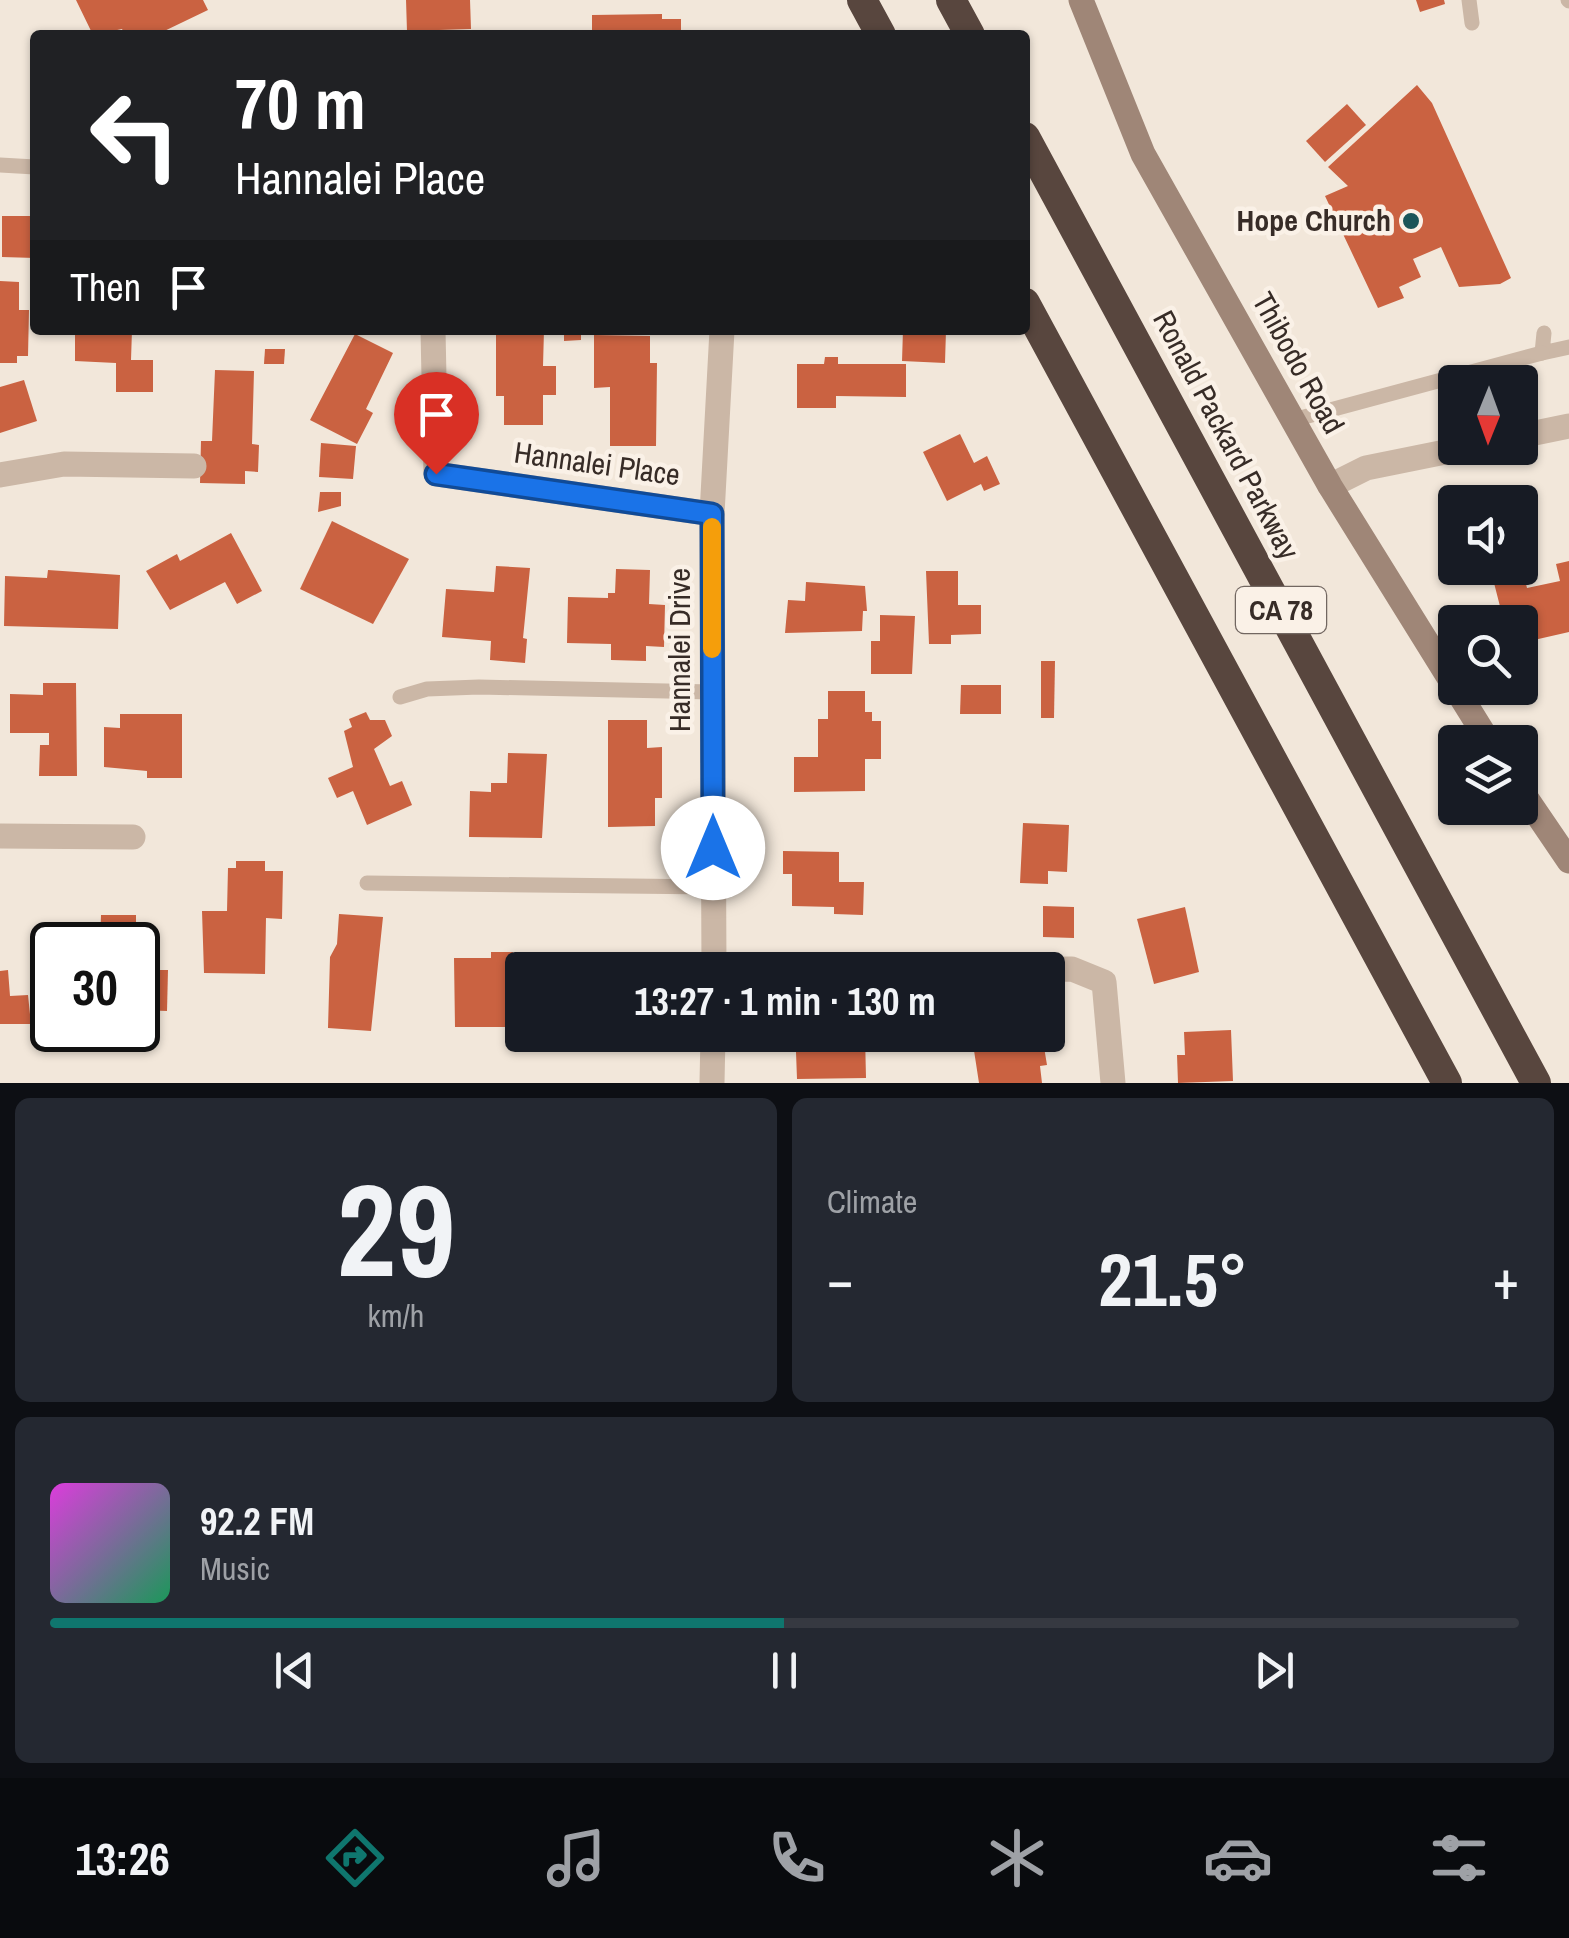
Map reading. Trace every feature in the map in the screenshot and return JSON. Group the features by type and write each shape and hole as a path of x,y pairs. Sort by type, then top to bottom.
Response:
{"highway":[{"path":"862,0 878,30"},
{"path":"950,0 967,30"},
{"name":"Ronald Packard Parkway","path":"1030,145 1536,1083"},
{"name":"CA 78","path":"1030,311 1447,1083"}],"street":[{"name":"Thibodo Road","path":"1081,0 1143,154 1330,486 1478,725"},
{"name":"Hannalei Place","path":"433,335 436,474 712,514"},
{"name":"Hannalei Drive","path":"714,952 712,514 722,335"},
{"path":"1538,432 1569,426"},
{"path":"1330,486 1366,468 1438,453"},
{"path":"0,475 64,464 194,466"},
{"path":"1538,815 1569,860"},
{"path":"0,836 133,837"},
{"path":"1065,969 1104,982 1113,1083"},
{"path":"712,1083 713,1052"}],"lane":[{"path":"1469,0 1472,23"},
{"path":"0,166 30,167"},
{"path":"1542,353 1544,332"},
{"path":"1293,420 1569,347"},
{"path":"400,698 428,688 712,692"},
{"path":"367,883 714,887"}],"building":[{"path":"76,0 203,0 208,10 166,30 91,30"},
{"path":"406,0 470,0 471,29 407,30"},
{"path":"1416,0 1444,0 1445,4 1420,12"},
{"path":"662,14 662,19 681,19 681,30 592,30 592,15"},
{"name":"Hope Church","path":"1417,85 1432,103 1511,278 1500,284 1459,287 1441,247 1413,259 1421,277 1399,287 1404,298 1378,308 1325,196 1348,186 1328,167"},
{"path":"1347,104 1366,125 1325,162 1306,141"},
{"path":"2,216 30,216 30,258 2,257"},
{"path":"0,281 19,282 19,310 29,310 28,356 17,356 17,363 0,363"},
{"path":"75,335 132,335 131,360 153,360 153,392 116,392 116,363 75,361"},
{"path":"354,335 393,353 366,409 373,413 357,444 310,420"},
{"path":"496,335 544,335 543,366 556,366 556,395 543,395 543,425 504,425 504,396 496,396"},
{"path":"564,335 581,335 581,340 564,341"},
{"path":"594,335 650,336 650,363 657,363 656,446 610,446 610,387 594,388"},
{"path":"903,335 946,335 945,363 902,361"},
{"path":"265,349 285,349 284,364 264,364"},
{"path":"825,357 838,357 838,364 906,364 906,397 836,396 836,408 797,408 797,364 824,364"},
{"path":"215,370 254,371 252,444 259,445 258,472 245,471 245,484 200,483 201,441 212,441"},
{"path":"24,380 37,421 0,433 0,387"},
{"path":"960,434 974,463 987,456 1000,484 984,491 981,484 947,501 923,452"},
{"path":"321,443 356,446 353,479 319,477"},
{"path":"320,492 341,492 341,506 318,512"},
{"path":"332,521 409,559 373,624 300,589"},
{"path":"231,533 262,591 237,604 225,582 170,610 146,571 177,554 180,561"},
{"path":"1569,561 1569,632 1538,639 1538,605 1500,605 1495,585 1527,588 1560,581 1556,564"},
{"path":"496,566 530,568 523,638 527,639 525,663 490,660 491,641 442,637 446,589 494,592"},
{"path":"616,569 650,570 649,604 665,605 664,647 646,646 646,661 611,660 611,644 567,643 568,597 608,598 608,593 615,593"},
{"path":"48,570 120,575 118,629 4,626 5,576 47,578"},
{"path":"926,571 958,571 958,605 981,605 981,634 951,635 951,644 929,644"},
{"path":"806,582 865,586 867,611 863,611 862,631 785,633 788,600 805,601"},
{"path":"880,615 915,616 912,674 871,674 871,641 880,641"},
{"path":"1041,661 1055,661 1054,718 1041,718"},
{"path":"43,683 76,683 77,776 39,776 40,745 49,745 49,733 10,733 10,694 43,695"},
{"path":"961,685 1001,685 1001,714 960,714"},
{"path":"828,691 865,691 865,712 872,712 872,721 881,721 881,759 865,759 865,791 794,792 794,757 818,757 818,719 828,719"},
{"path":"366,712 370,720 385,720 392,736 374,749 390,786 402,781 412,805 367,825 353,791 337,798 328,778 353,767 344,731 352,727 349,719"},
{"path":"120,714 182,714 182,778 147,778 147,771 104,767 104,727 120,728"},
{"path":"608,720 647,720 647,748 662,747 662,798 655,798 655,826 608,827"},
{"path":"508,753 547,754 542,838 469,837 470,791 491,792 491,783 507,783"},
{"path":"1023,823 1069,825 1067,872 1048,871 1048,884 1020,883"},
{"path":"783,851 839,852 839,882 864,882 863,915 834,914 834,907 792,906 792,874 783,874"},
{"path":"236,861 265,861 265,871 283,871 282,919 266,918 265,974 204,973 202,911 227,911 228,868 236,868"},
{"path":"1043,906 1074,907 1074,938 1043,937"},
{"path":"1185,907 1199,972 1154,984 1137,919"},
{"path":"339,914 383,917 371,1031 328,1028 330,957 337,944"},
{"path":"101,915 136,915 136,922 101,922"},
{"path":"491,952 505,952 505,1027 455,1027 454,958 491,958"},
{"path":"8,970 10,996 28,995 30,1024 0,1024 0,971"},
{"path":"160,970 168,970 167,1011 160,1011"},
{"path":"1231,1030 1233,1081 1178,1083 1177,1055 1185,1055 1184,1032"},
{"path":"796,1052 865,1052 866,1078 797,1079"},
{"path":"974,1052 1045,1052 1047,1065 1040,1066 1042,1083 979,1083"}],"slow traffic":[{"path":"712,527 712,649"}],"place":[{"name":"Hope Church","path":"1411,221"}],"route":[{"path":"436,474 712,514 713,848"}]}
